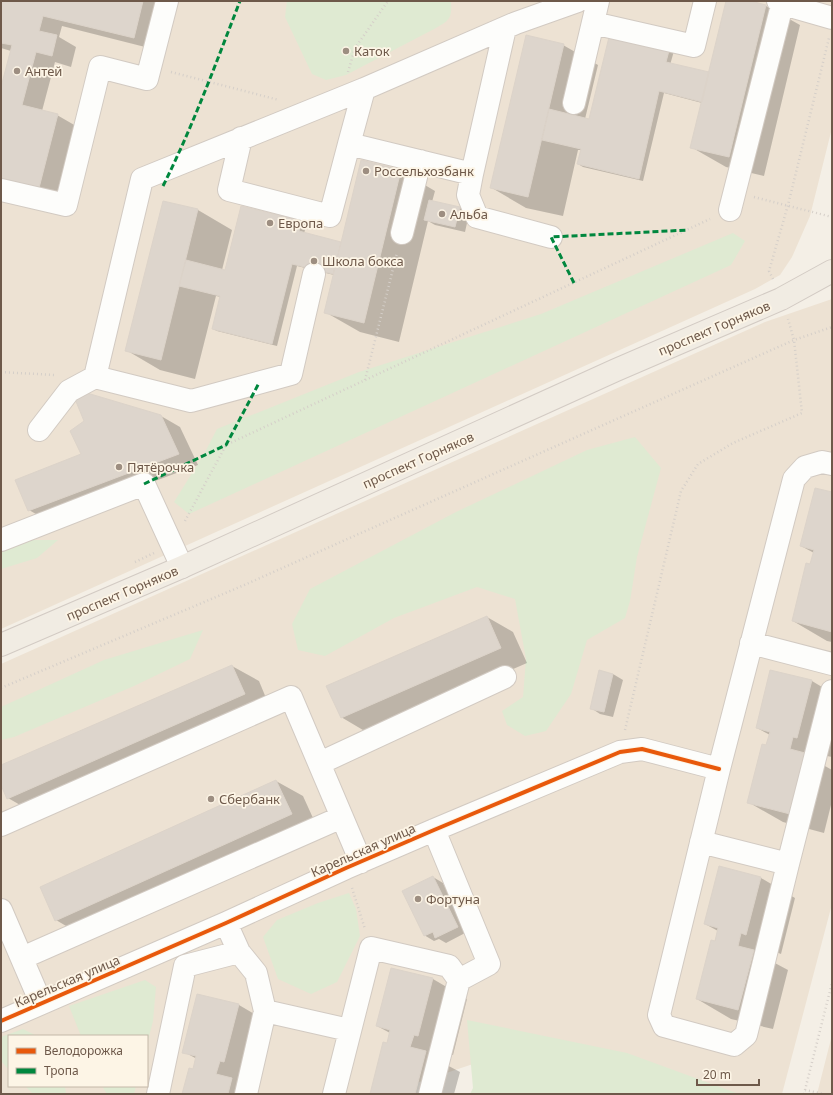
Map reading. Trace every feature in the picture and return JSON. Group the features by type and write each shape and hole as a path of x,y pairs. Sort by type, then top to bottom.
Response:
{"main road":[{"name":"проспект Горняков","path":"1,645 182,567 616,370 781,299 832,271"}],"street":[{"path":"1,190 66,205 100,67 147,79 167,1"},
{"path":"95,378 142,179 314,109 516,23 578,1"},
{"path":"574,103 598,1"},
{"path":"593,22 694,46 705,1"},
{"path":"730,210 781,2 797,8 831,27"},
{"path":"505,28 468,194 477,217 551,236"},
{"path":"241,138 229,190 330,216 364,88"},
{"path":"349,144 472,174"},
{"path":"402,233 420,161"},
{"path":"39,430 69,390 95,378 191,401 292,374 314,274"},
{"path":"832,464 822,462 805,467 794,479 719,769 659,1015 664,1026 734,1045 746,1035 832,691"},
{"path":"1,540 144,484 182,567"},
{"path":"751,643 832,664"},
{"path":"320,763 505,677"},
{"path":"1,825 291,697 342,817 354,865"},
{"name":"Карельская улица","path":"1,1020 226,923 434,830 620,752 642,749 719,769"},
{"path":"22,958 342,817"},
{"path":"430,1094 459,980 489,964 434,830"},
{"path":"701,842 788,864"},
{"path":"1,910 41,1003"},
{"path":"226,923 239,952 256,973 265,1011 246,1094"},
{"path":"334,1094 371,948 449,966 459,980"},
{"path":"158,1094 184,966 239,952"},
{"path":"265,1011 349,1030"}],"path":[{"path":"340,98 355,48 388,1"},
{"path":"620,752 681,491 698,464 733,443 802,413 794,340 781,299 769,271 788,205 831,27"},
{"path":"150,66 314,109"},
{"path":"129,565 172,546 226,445 730,210 746,202 748,196 832,217"},
{"path":"365,380 402,233"},
{"path":"1,688 257,580 794,340 832,327"},
{"path":"1,372 56,375"},
{"path":"354,865 371,948"},
{"path":"804,1094 832,983"},
{"path":"805,1090 824,1094"}],"shaded area":[{"path":"1,1 832,1 832,128 810,216 792,257 780,275 755,289 1,629"},
{"path":"832,299 832,904 782,1094 735,1094 538,1042 384,1094 1,1094 1,664 765,322"},
{"path":"832,1035 832,1094 817,1094"}],"green space":[{"name":"Каток","path":"287,1 451,1 451,11 449,18 436,28 346,75 326,80 312,74 285,17"},
{"path":"733,233 745,241 731,265 189,514 174,502 204,454 217,429 359,372 541,314"},
{"path":"635,437 661,468 637,557 630,601 625,618 587,640 571,694 546,731 525,736 507,725 502,711 523,697 526,659 515,599 477,587 394,618 325,656 298,650 292,624 310,589 456,512 587,450"},
{"path":"15,540 58,540 37,558 1,569 1,544"},
{"path":"203,630 190,659 134,686 14,737 1,740 1,707 104,660"},
{"path":"349,893 356,909 360,936 337,982 311,994 278,979 263,937 277,920 318,903"},
{"path":"145,980 156,987 153,1021 148,1040 148,1035 81,1035 69,1006"},
{"path":"467,1020 627,1053 739,1094 470,1094 473,1088"},
{"path":"23,1029 35,1035 8,1035 8,1069 1,1061 1,1037"},
{"path":"26,1087 65,1087 66,1094 33,1094"},
{"path":"103,1087 136,1087 134,1094 107,1094"}],"building":[{"path":"1,1 143,1 134,38 43,16 39,31 57,35 52,56 36,52 22,105 58,114 39,188 1,178 1,87 12,45 1,43"},
{"path":"726,1 751,1 766,5 729,157 690,148"},
{"path":"610,33 670,47 666,62 709,72 702,102 659,91 639,179 577,164 581,149 542,140 549,109 589,119"},
{"path":"526,35 564,44 528,197 490,188"},
{"path":"361,160 401,170 364,323 324,313"},
{"path":"429,200 460,207 455,227 424,220"},
{"path":"163,201 198,209 161,360 125,351"},
{"path":"241,206 302,221 299,231 341,242 333,274 292,264 272,344 212,329 220,296 179,286 186,260 225,270"},
{"path":"87,393 161,415 179,454 28,511 15,480 81,454 70,431 84,421 75,399"},
{"path":"815,488 832,492 832,632 792,621 806,563 810,564 814,550 800,546"},
{"path":"487,616 501,648 341,718 326,686"},
{"path":"232,665 245,694 7,799 1,785 1,765"},
{"path":"599,670 613,674 604,712 590,709"},
{"path":"770,670 812,680 797,738 793,737 790,749 805,753 790,814 747,803 762,744 766,745 770,732 756,728"},
{"path":"276,780 292,814 55,921 40,887"},
{"path":"719,866 761,877 746,935 741,933 738,946 754,950 738,1010 696,999 711,940 715,941 718,928 704,924"},
{"path":"433,876 458,927 435,938 433,932 424,936 402,891"},
{"path":"391,968 433,978 418,1036 414,1035 410,1047 426,1051 415,1094 370,1094 383,1042 387,1043 390,1030 376,1026"},
{"path":"197,994 239,1004 224,1062 220,1061 216,1074 232,1078 228,1094 182,1094 189,1068 193,1069 196,1056 182,1053"}],"marked path":[{"path":"163,186 194,117 240,1"},
{"path":"574,283 551,237 688,230"},
{"path":"144,484 226,445 259,383"}],"cycle path":[{"path":"1,1021 226,923 346,868 620,752 642,749 719,769"}],"place":[{"name":"Каток","path":"346,51"},
{"name":"Антей","path":"17,71"},
{"name":"Россельхозбанк","path":"366,171"},
{"name":"Альба","path":"442,214"},
{"name":"Европа","path":"270,223"},
{"name":"Школа бокса","path":"314,261"},
{"name":"Пятёрочка","path":"119,467"},
{"name":"Сбербанк","path":"211,799"},
{"name":"Фортуна","path":"418,899"}]}
